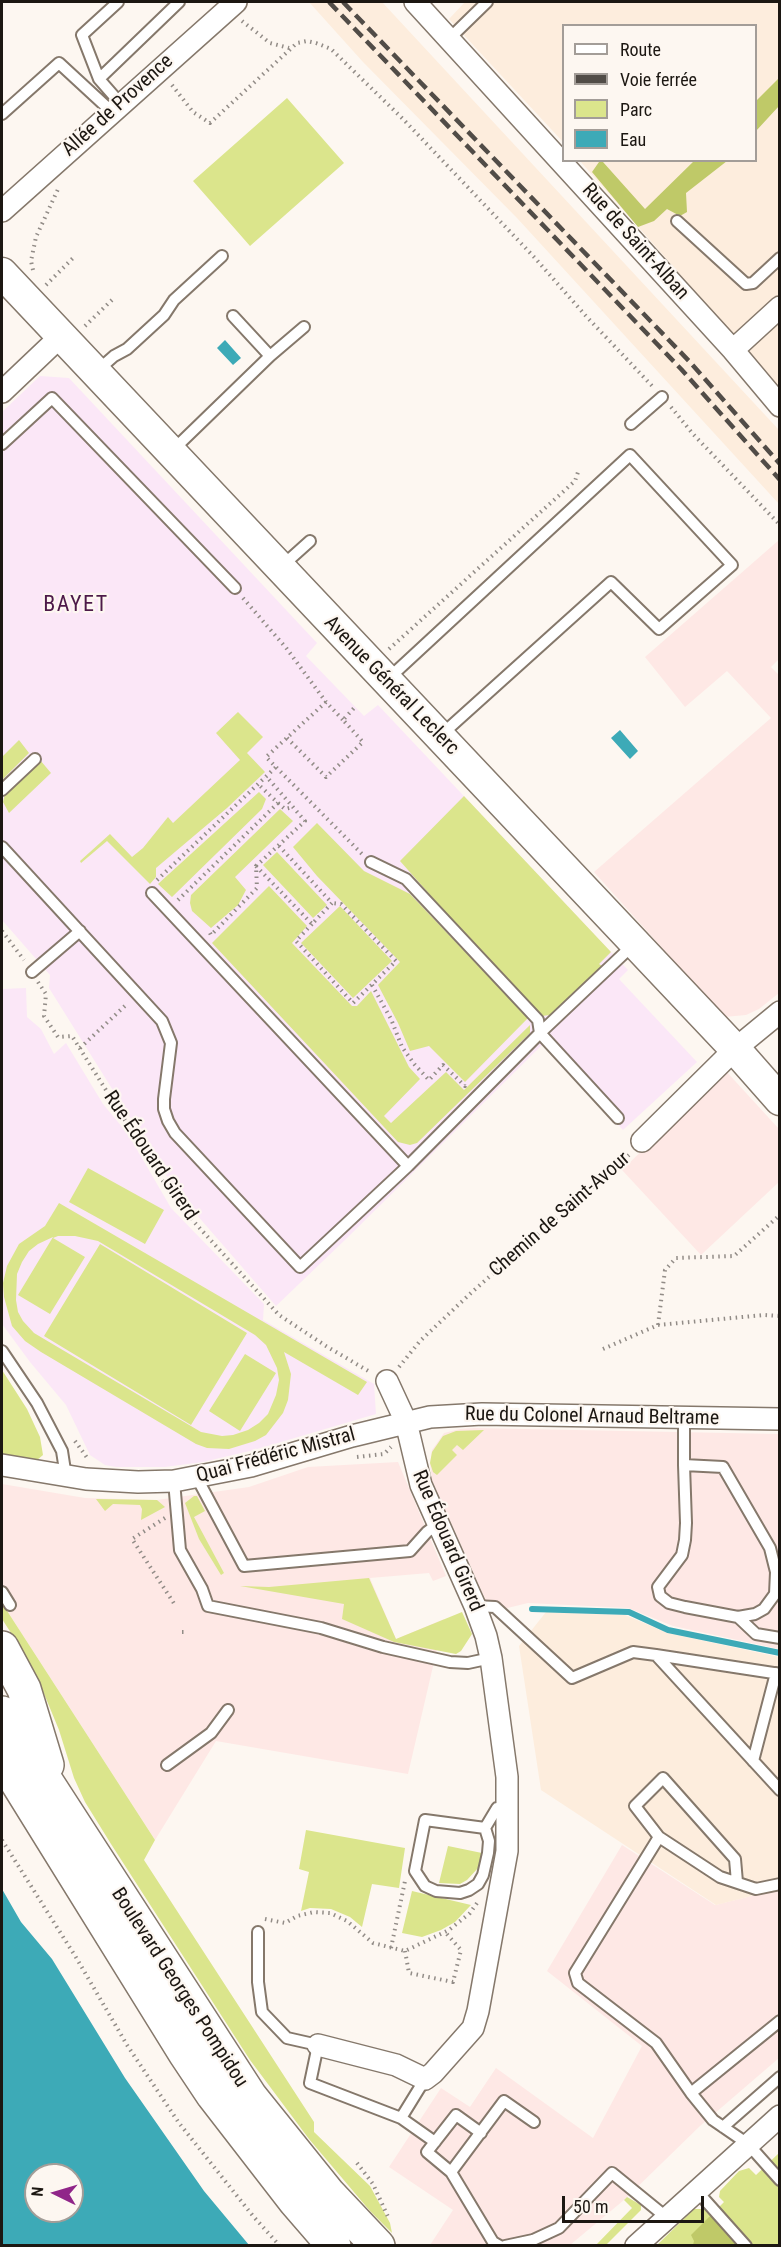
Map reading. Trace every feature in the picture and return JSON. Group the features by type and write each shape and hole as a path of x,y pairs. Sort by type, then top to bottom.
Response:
{"main road":[{"name":"Avenue Général Leclerc","path":"2,273 74,331 96,372 280,568 385,666 440,737 735,1049 780,1100"},
{"path":"2,1648 24,1689 56,1798"},
{"name":"Boulevard Georges Pompidou","path":"2,1713 250,2096 321,2185 385,2235"},
{"name":"Boulevard Georges Pompidou","path":"2,1758 178,2043 213,2095 295,2201 334,2246"}],"street":[{"name":"Rue de Saint-Alban","path":"415,2 733,350 780,406"},
{"name":"Allée de Provence","path":"2,211 230,6"},
{"path":"733,350 780,306"},
{"path":"2,392 74,331"},
{"name":"Chemin de Saint-Avour","path":"642,1141 735,1049 780,1012"},
{"name":"Rue Édouard Girerd","path":"387,1381 406,1422 416,1472 475,1606 491,1658 507,1777 507,1851 478,2011 472,2028 433,2073 425,2079"},
{"name":"Rue du Colonel Arnaud Beltrame","path":"406,1422 430,1417 482,1414 780,1419"},
{"name":"Quai Frédéric Mistral","path":"2,1465 66,1477 118,1481 174,1481 251,1466 406,1422"},
{"path":"318,2046 396,2065 425,2079"},
{"path":"636,2246 780,2116"}],"lane":[{"path":"116,107 99,79 82,35 118,2"},
{"path":"99,79 179,2"},
{"path":"449,39 487,2"},
{"path":"2,114 59,63 116,107"},
{"path":"677,221 746,284 753,283 780,258"},
{"path":"96,372 114,356 127,349 164,315 174,300 222,256"},
{"path":"233,315 270,356"},
{"path":"171,452 270,356 304,327"},
{"path":"631,424 662,397"},
{"path":"2,444 52,398 235,588"},
{"path":"385,666 630,455 732,565 659,629 611,582 440,737"},
{"path":"280,568 310,541"},
{"path":"2,790 34,759"},
{"path":"2,847 162,1021 171,1043 164,1099 168,1121 176,1133 300,1267 408,1166 540,1033 634,944"},
{"path":"370,862 406,879 538,1020 540,1033 618,1118"},
{"path":"152,893 408,1166"},
{"path":"32,972 80,931"},
{"path":"2,1351 37,1403 57,1441 62,1451 66,1477"},
{"path":"684,1418 684,1465 685,1540 682,1555 658,1587 660,1596 669,1603 738,1617 755,1614 764,1609 775,1594 775,1550 723,1467 684,1465"},
{"path":"197,1478 244,1566 410,1551 427,1532 438,1524"},
{"path":"174,1481 180,1550 202,1589 208,1606 321,1628 383,1647 450,1662 468,1663 491,1658"},
{"path":"2,1592 10,1605"},
{"path":"475,1606 495,1607 572,1678 633,1652 778,1673 753,1761"},
{"path":"738,1617 756,1634 780,1638"},
{"path":"656,1655 780,1790"},
{"path":"167,1765 211,1733 228,1710"},
{"path":"737,1882 735,1859 663,1778 635,1806 659,1837 720,1877 756,1889 780,1884"},
{"path":"485,1828 425,1820 415,1871 425,1886 436,1891 450,1893 469,1890 478,1884 483,1875 489,1841 485,1828 497,1808 507,1808"},
{"path":"659,1837 575,1973 578,1983 656,2043 690,2093 714,2120 748,2144 780,2180"},
{"path":"258,1932 258,1982 262,2012 287,2038 318,2046 310,2083 401,2118 435,2142"},
{"path":"690,2093 780,2021"},
{"path":"723,2127 780,2077"},
{"path":"401,2118 425,2079"},
{"path":"451,2172 504,2101 534,2122"},
{"path":"481,2133 456,2115 426,2152 451,2172 493,2242 502,2246 533,2240 559,2228 612,2173 666,2217"},
{"path":"696,2190 746,2246"}],"path":[{"path":"230,6 270,44 290,48"},
{"path":"159,68 193,112 210,123 297,43 307,41 331,49 403,118 535,258 693,434 780,525"},
{"path":"34,274 31,261 36,237 62,183 52,166"},
{"path":"40,280 45,285 74,257"},
{"path":"74,331 114,298"},
{"path":"385,666 392,647 575,481 578,472"},
{"path":"235,588 287,649 326,702 363,742 326,777 287,738"},
{"path":"326,702 266,757 370,862"},
{"path":"343,720 355,707"},
{"path":"152,893 154,883 276,767"},
{"path":"256,866 305,821 266,776"},
{"path":"258,784 285,809 293,807"},
{"path":"184,907 177,900 278,803"},
{"path":"279,846 332,903 341,904 396,961 353,1003 296,941 332,903"},
{"path":"256,866 312,924"},
{"path":"205,928 212,935 257,888 256,866"},
{"name":"Rue Édouard Girerd","path":"2,931 46,994 44,1016 58,1037 72,1036 170,1192 185,1212 270,1306 290,1324 387,1381"},
{"path":"372,985 391,1019 402,1047 414,1065 429,1080 443,1065 465,1086 473,1078"},
{"path":"80,1048 137,995"},
{"name":"Chemin de Saint-Avour","path":"387,1381 427,1334 597,1184 642,1141"},
{"path":"658,1325 665,1270 676,1258 734,1256 780,1215"},
{"path":"603,1349 658,1325 764,1315 780,1316"},
{"path":"175,1511 132,1539 175,1605"},
{"path":"2,1840 77,1959 127,2045 179,2123 253,2217 280,2246"},
{"path":"391,1948 404,1882 415,1871"},
{"path":"258,1932 260,1918 285,1923 297,1916 321,1912 347,1921 373,1943 405,1951 445,1932 470,1913 489,1882 483,1875"},
{"path":"405,1951 409,1974 453,1982 461,1950 445,1932"},
{"path":"357,2163 373,2184 385,2235"}],"shaded area":[{"path":"309,2 382,2 779,430 779,504 517,218 363,62"},
{"path":"465,2 779,2 779,393 708,306 581,162 757,162 757,24 562,24 562,141 449,19"},
{"path":"40,376 69,378 317,643 306,656 364,716 378,705 628,970 619,979 697,1062 623,1130 543,1044 276,1306 176,1191 49,988 50,975 2,920 2,412"},
{"path":"779,540 779,659 771,667 780,676 779,993 759,1009 746,1015 724,1017 594,872 771,718 727,671 685,707 645,657"},
{"path":"26,988 27,1017 41,1029 54,1054 66,1043 103,1104 128,1134 171,1208 264,1304 263,1320 374,1384 376,1414 254,1450 203,1462 165,1467 116,1467 105,1465 90,1455 66,1405 2,1324 2,989"},
{"path":"725,1070 779,1129 779,1182 701,1255 622,1170"},
{"path":"474,1428 779,1434 779,1649 673,1626 628,1608 528,1603 491,1612 432,1480 430,1464 432,1450 444,1433"},
{"path":"398,1462 446,1576 433,1581 429,1573 370,1578 396,1639 444,1619 408,1774 216,1741 155,1840 2,1603 2,1484 85,1498 157,1500 249,1487 308,1467"},
{"path":"546,1612 625,1615 668,1633 779,1657 779,1889 716,1905 541,1790 519,1646"},
{"path":"622,1845 715,1905 779,1889 779,2058 700,2126 624,2200 570,2245 430,2245 453,2210 389,2167 441,2088 470,2107 496,2068 593,2138 642,2046 547,1971"}],"green space":[{"path":"779,78 779,106 757,130 757,100"},
{"path":"287,98 344,163 250,246 193,181"},
{"path":"599,162 603,162 645,209 693,162 726,162 686,193 687,212 680,216 667,209 654,221 638,227 592,172"},
{"path":"238,712 263,737 247,753 265,772 227,808 156,868 156,877 150,884 107,841 81,863 80,861 110,834 132,857 143,848 168,817 173,823 240,760 216,733"},
{"path":"19,740 29,753 2,780 2,757"},
{"path":"40,760 51,773 9,813 3,802 5,794"},
{"path":"259,792 266,799 262,809 172,897 158,884"},
{"path":"464,796 611,952 599,964 602,966 550,1015 542,1016 517,993 400,861"},
{"path":"280,809 293,821 235,877 246,890 238,905 211,928 192,911 191,895"},
{"path":"317,823 364,871 410,894 528,1018 465,1082 429,1046 410,1051 378,985 400,962 317,876 293,847"},
{"path":"277,852 327,905 313,918 263,865"},
{"path":"269,886 307,926 292,943 352,1006 357,1006 371,991 409,1067 420,1079 384,1116 391,1123 446,1072 464,1090 530,1025 530,1033 417,1143 410,1145 398,1142 212,943"},
{"path":"340,906 392,961 353,998 301,943"},
{"path":"88,1168 164,1210 145,1244 69,1202"},
{"path":"59,1203 367,1382 358,1395 284,1352 291,1374 288,1400 283,1413 266,1435 229,1449 207,1448 196,1444 41,1352 25,1341 12,1326 4,1297 3,1283 7,1266 19,1244 45,1226","holes":["75,1236 98,1241 255,1335 266,1345 277,1368 279,1380 268,1414 248,1430 233,1435 222,1436 201,1432 34,1333 18,1312 17,1274 22,1262 29,1251 53,1237 18,1295 50,1314 85,1257 53,1238"]},
{"path":"100,1244 247,1333 191,1425 44,1336"},
{"path":"245,1354 276,1373 240,1431 209,1411"},
{"path":"2,1370 27,1409 40,1437 43,1455 36,1461 2,1454"},
{"path":"484,1430 463,1450 457,1445 452,1450 457,1455 437,1475 433,1472 430,1463 432,1452 443,1436 456,1431"},
{"path":"197,1496 205,1511 194,1517 224,1573 221,1575 199,1539 185,1503"},
{"path":"96,1499 157,1500 165,1507 141,1520 140,1505 113,1504 105,1511"},
{"path":"369,1578 396,1639 462,1612 472,1634 461,1651 456,1654 394,1642 342,1619 344,1604 240,1586 269,1587"},
{"path":"2,1603 155,1840 144,1860 314,2122 314,2132 370,2186 390,2223 392,2233 370,2211 309,2139 250,2060 85,1802 40,1684 2,1619"},
{"path":"306,1830 405,1848 399,1888 372,1884 362,1927 350,1917 331,1909 310,1908 301,1911 309,1872 299,1869"},
{"path":"448,1846 482,1853 479,1867 460,1884 439,1883"},
{"path":"412,1891 471,1905 455,1922 441,1930 422,1937 402,1933"},
{"path":"779,2153 779,2245 656,2246 694,2209 705,2209 712,2214 724,2202 719,2197 720,2191 739,2171 749,2168 756,2175"},
{"path":"627,2197 641,2205 641,2210 606,2245 596,2245 632,2208 624,2200"},
{"path":"711,2215 737,2245 693,2245 691,2235"}],"water":[{"path":"225,340 241,358 233,365 217,348"},
{"path":"620,730 638,751 630,759 611,738"},
{"path":"2,1889 21,1922 52,1959 125,2078 204,2191 249,2245 2,2245"}],"waterway":[{"path":"532,1609 629,1612 668,1630 780,1653"}],"railway":[{"path":"329,2 681,369 780,480"},
{"path":"343,2 689,361 780,464"}],"district":[{"name":"BAYET","path":"76,605"}]}
